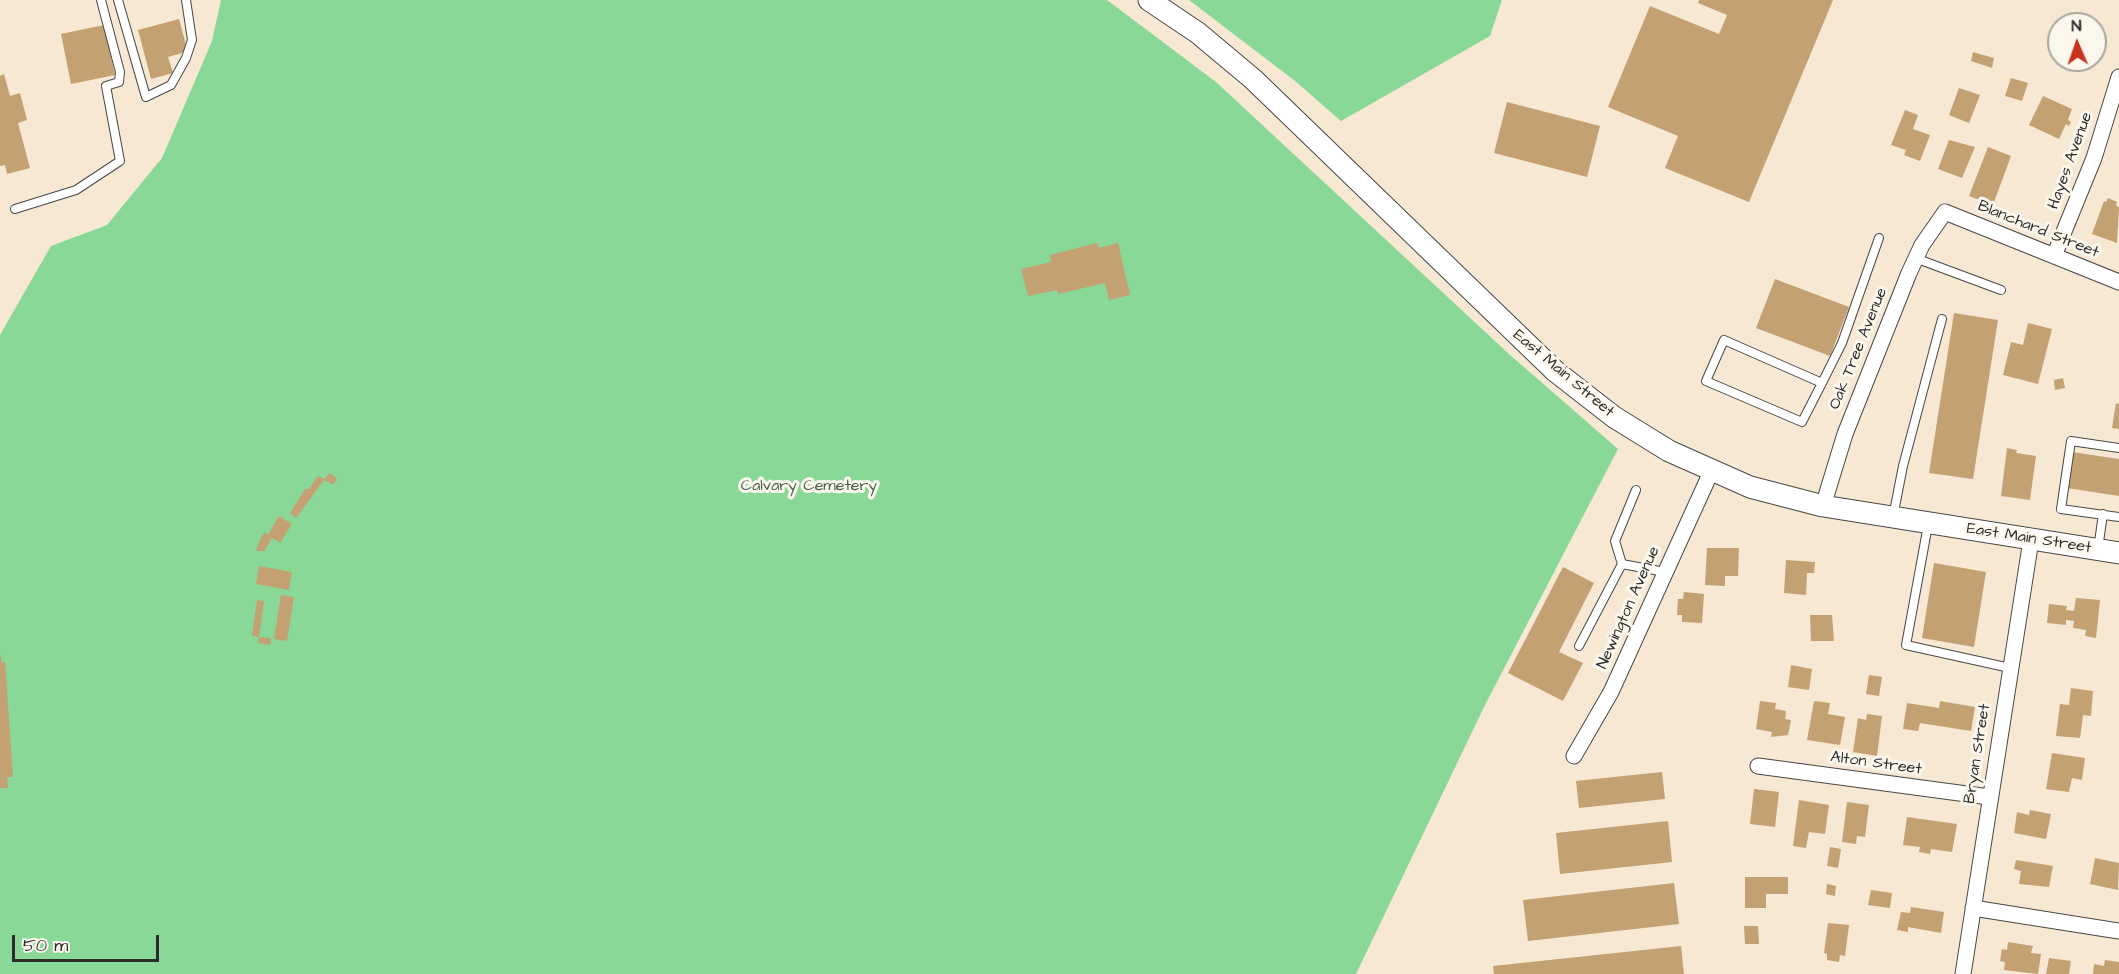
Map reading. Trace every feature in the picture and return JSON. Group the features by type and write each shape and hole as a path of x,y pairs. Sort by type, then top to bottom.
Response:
{"main road":[{"name":"East Main Street","path":"1149,0 1198,33 1254,79 1533,351 1578,390 1640,434 1711,472 1750,487 1822,506 2119,553"}],"street":[{"name":"Hayes Avenue","path":"2054,256 2094,158 2119,77"},
{"name":"Blanchard Street","path":"1945,212 2119,282"},
{"name":"Oak Tree Avenue","path":"1822,506 1845,434 1915,258 1945,212"},
{"name":"Newington Avenue","path":"1574,756 1611,692 1711,472"},
{"name":"Bryan Street","path":"1963,974 2031,540"},
{"name":"Alton Street","path":"1758,766 1989,797"},
{"path":"1973,908 2119,931"}],"lane":[{"path":"15,209 76,190 120,161 106,86 119,82 120,72 101,0"},
{"path":"118,0 146,97 171,85 186,58 192,40 186,0"},
{"path":"1822,383 1724,340 1706,381 1802,422 1822,383 1842,343 1879,238"},
{"path":"1915,258 2001,290"},
{"path":"1893,518 1903,466 1942,319"},
{"path":"2119,448 2071,441 2061,509 2119,517"},
{"path":"1579,646 1622,564 1615,541 1636,490"},
{"path":"2098,550 2103,514"},
{"path":"1928,524 1906,645 2010,668"},
{"path":"1622,564 1665,573"}],"green space":[{"name":"Calvary Cemetery","path":"221,0 1107,0 1216,82 1509,354 1618,449 1484,707 1356,974 0,974 0,335 51,246 107,225 162,158 212,41"},
{"path":"1189,0 1502,0 1490,36 1341,121 1295,81"}],"building":[{"path":"1699,0 1833,0 1749,202 1665,168 1678,136 1608,107 1650,6 1719,34 1727,15 1698,3"},
{"path":"179,19 186,45 182,53 168,57 173,73 151,79 138,30"},
{"path":"104,25 115,75 71,84 61,34"},
{"path":"1973,52 1994,58 1992,68 1971,61"},
{"path":"4,74 10,96 20,93 27,120 18,123 30,168 7,174 5,165 0,166 0,76"},
{"path":"2011,78 2028,83 2022,101 2005,96"},
{"path":"1959,88 1980,95 1969,123 1949,115"},
{"path":"2043,96 2072,109 2068,120 2071,122 2069,126 2066,124 2059,139 2029,125"},
{"path":"1507,102 1600,126 1587,177 1494,153"},
{"path":"1905,110 1918,115 1913,129 1930,135 1920,161 1904,155 1906,150 1891,145"},
{"path":"1949,140 1975,147 1962,178 1938,169"},
{"path":"1988,147 2011,156 1993,205 1969,196"},
{"path":"2108,198 2117,202 2116,206 2119,207 2117,243 2092,234 2104,201 2106,202"},
{"path":"1097,243 1099,248 1118,243 1130,295 1109,300 1105,283 1058,294 1057,290 1028,296 1021,269 1051,262 1050,255"},
{"path":"1775,279 1849,307 1830,356 1756,328"},
{"path":"1954,313 1998,320 1973,479 1929,473"},
{"path":"2028,323 2052,329 2038,384 2003,375 2011,342 2023,345"},
{"path":"2063,378 2065,388 2055,390 2054,380"},
{"path":"2116,403 2119,404 2119,429 2112,428"},
{"path":"2007,448 2017,450 2016,453 2036,456 2030,500 2001,496"},
{"path":"2072,452 2119,459 2119,496 2067,488"},
{"path":"330,473 337,479 333,485 324,480 296,518 290,513 305,489 309,489 318,476 324,479"},
{"path":"279,516 292,524 280,543 272,538 264,551 256,551 260,539 265,532 268,535"},
{"path":"1707,548 1739,548 1738,576 1725,576 1725,586 1705,585"},
{"path":"1786,560 1815,562 1814,573 1807,573 1806,595 1784,593"},
{"path":"1934,563 1986,572 1974,647 1922,638"},
{"path":"259,566 292,572 289,590 256,584"},
{"path":"1563,567 1594,583 1559,652 1583,663 1563,701 1508,673"},
{"path":"1684,592 1704,594 1702,623 1682,622 1682,615 1677,615 1678,599 1683,599"},
{"path":"281,595 294,597 287,641 274,639"},
{"path":"2076,598 2100,600 2096,638 2085,636 2086,630 2073,628 2074,621 2066,620 2066,625 2047,623 2049,604 2067,606 2066,610 2074,611"},
{"path":"257,600 264,601 259,637 252,636"},
{"path":"1810,615 1832,615 1834,641 1811,641"},
{"path":"259,637 271,638 270,645 258,643"},
{"path":"0,653 2,662 5,662 13,777 7,777 8,788 0,788"},
{"path":"1791,665 1812,669 1809,690 1788,687"},
{"path":"1869,675 1882,677 1879,696 1866,694"},
{"path":"2071,688 2093,691 2091,716 2083,715 2080,738 2056,736 2060,704 2069,705"},
{"path":"1760,701 1776,703 1775,709 1786,711 1785,719 1791,720 1788,735 1771,737 1772,732 1756,729"},
{"path":"1814,701 1830,703 1828,714 1845,717 1840,745 1807,740"},
{"path":"1940,701 1975,707 1971,731 1920,723 1918,731 1903,729 1907,703 1939,708"},
{"path":"1867,714 1882,716 1877,756 1853,752 1858,718 1866,720"},
{"path":"2052,753 2085,758 2082,780 2072,778 2069,792 2046,789"},
{"path":"1662,772 1665,799 1579,808 1576,781"},
{"path":"1754,789 1779,792 1775,827 1750,824"},
{"path":"1799,800 1829,805 1825,834 1809,832 1806,848 1793,846"},
{"path":"1847,802 1869,805 1865,837 1857,836 1856,844 1842,842"},
{"path":"2030,810 2051,814 2046,839 2014,833 2017,812 2029,815"},
{"path":"1907,817 1957,824 1952,852 1931,849 1930,854 1919,852 1920,847 1903,845"},
{"path":"1668,821 1672,862 1560,874 1556,833"},
{"path":"1830,847 1841,849 1838,868 1827,866"},
{"path":"2095,858 2119,863 2118,890 2090,884"},
{"path":"2016,860 2053,866 2049,887 2019,884 2021,871 2014,869"},
{"path":"1745,877 1788,877 1788,894 1766,894 1766,908 1745,908"},
{"path":"1674,883 1679,924 1528,941 1523,900"},
{"path":"1827,884 1836,886 1835,896 1826,894"},
{"path":"1871,890 1892,893 1890,908 1868,905"},
{"path":"1911,907 1944,912 1941,933 1908,927 1908,932 1897,930 1901,912 1910,913"},
{"path":"1828,923 1849,925 1845,956 1840,955 1839,962 1827,960 1827,954 1824,953"},
{"path":"1744,926 1758,926 1759,944 1745,944"},
{"path":"2008,942 2033,946 2031,953 2041,954 2038,974 2004,970 2005,962 2000,961 2002,949 2007,950"},
{"path":"1681,946 1684,974 1494,974 1493,966"},
{"path":"2049,958 2071,961 2069,974 2046,974"},
{"path":"2105,960 2119,962 2119,974 2093,974 2094,964 2104,966"}]}
